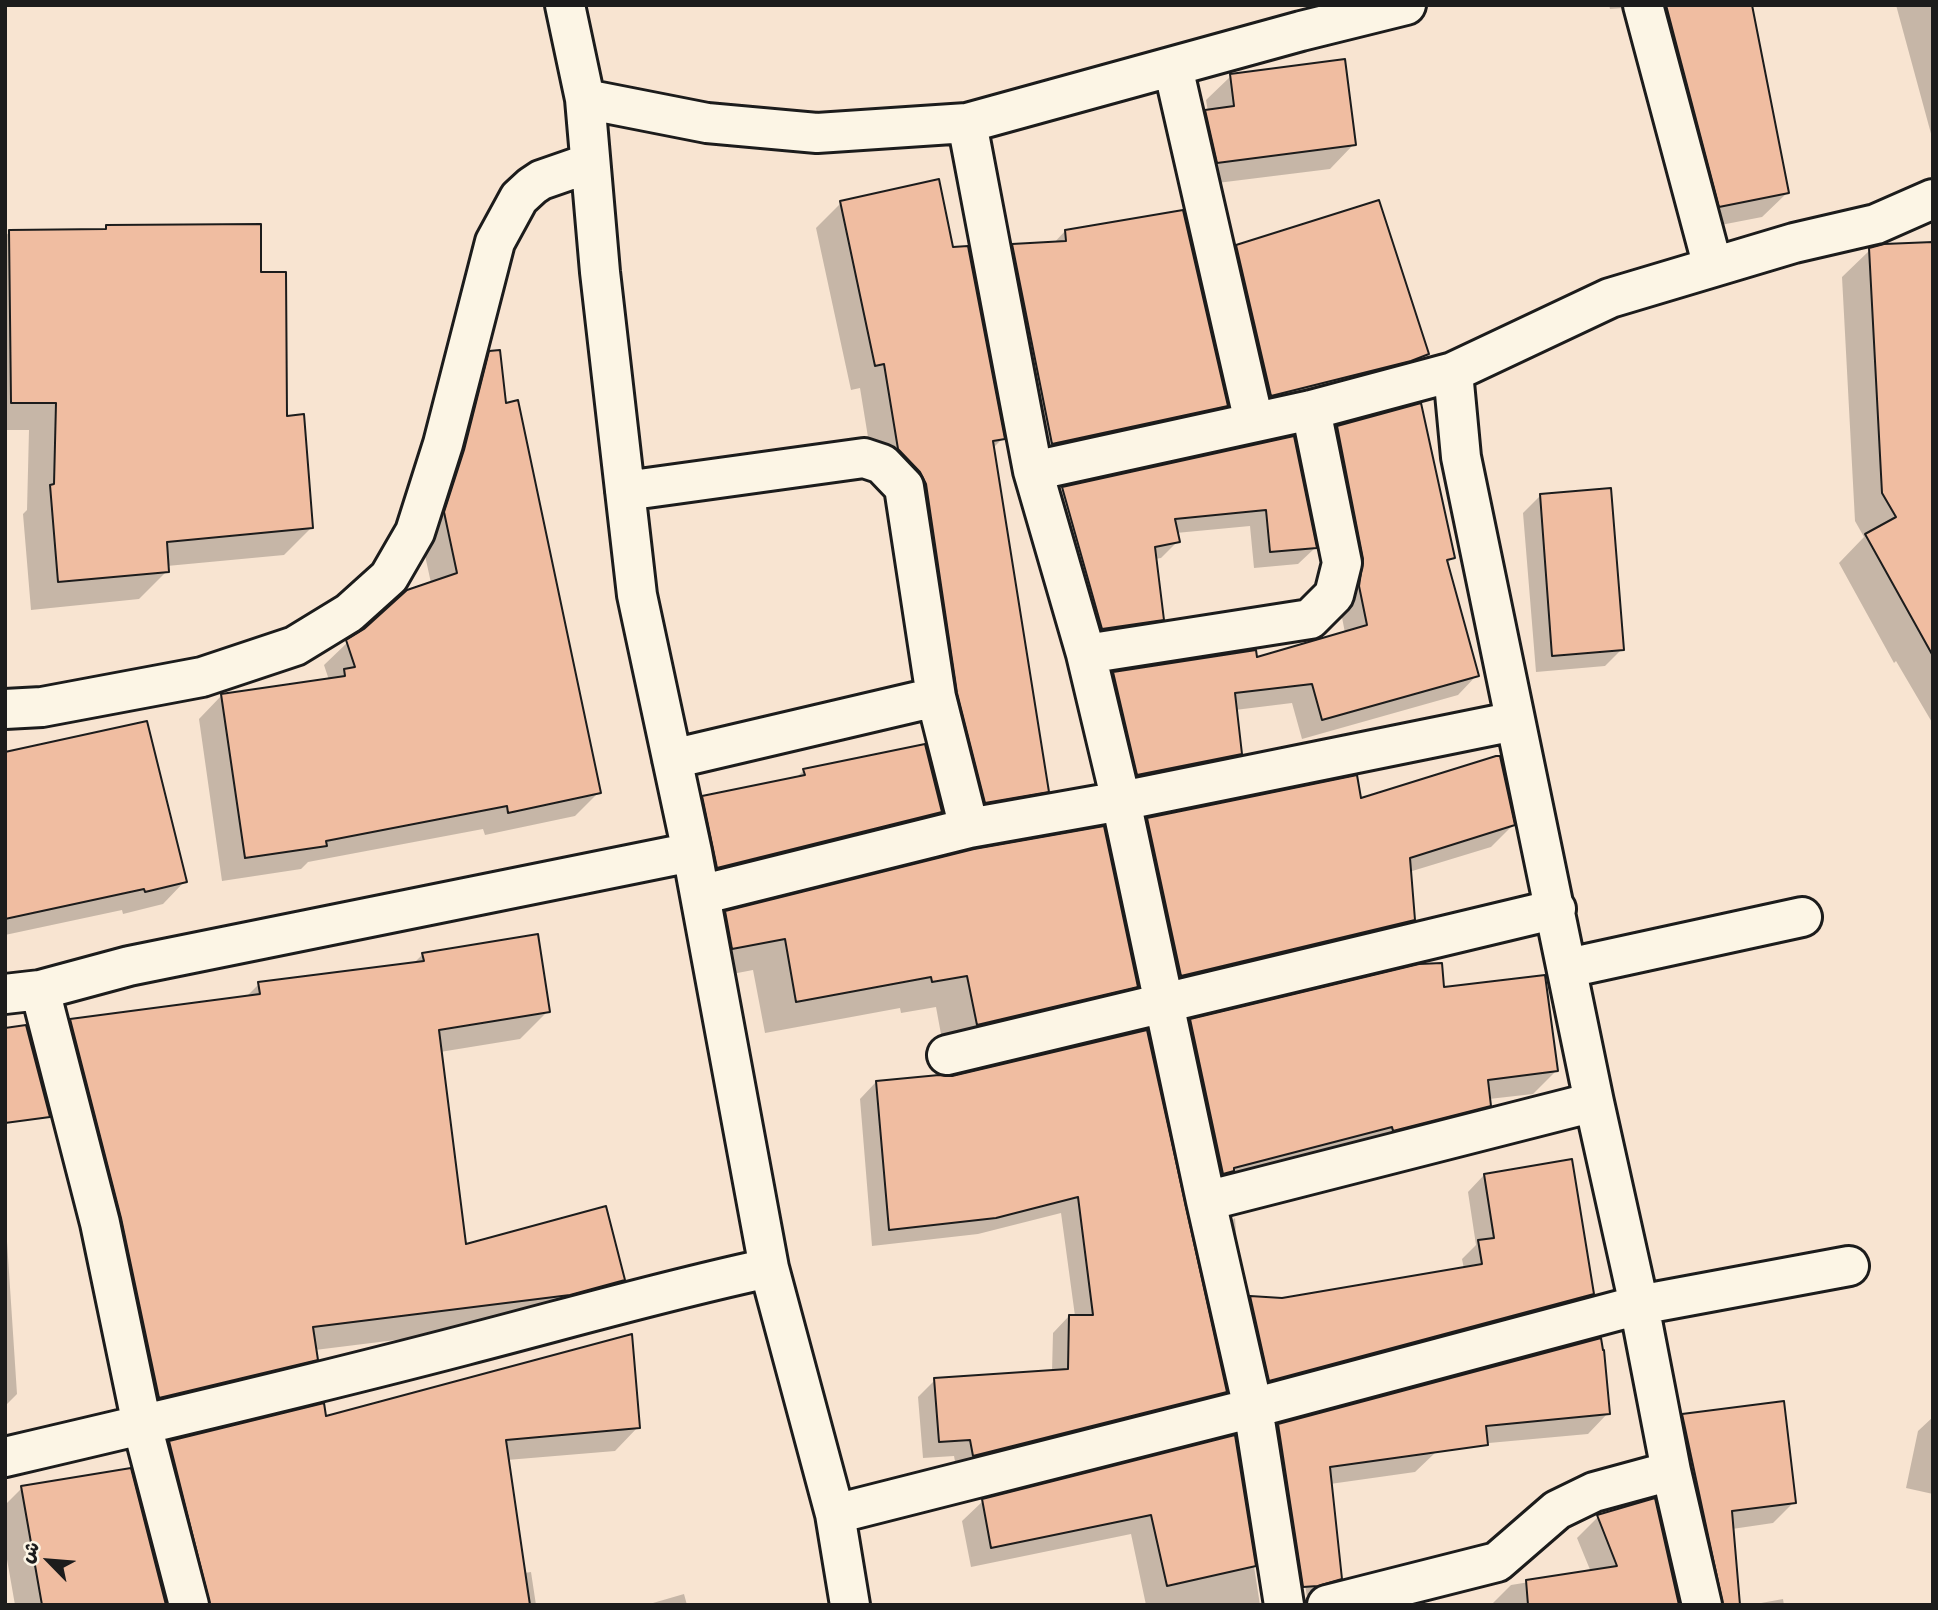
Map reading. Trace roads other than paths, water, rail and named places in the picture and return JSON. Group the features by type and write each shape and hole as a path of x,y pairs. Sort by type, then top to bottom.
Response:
{"street":[{"path":"565,5 585,99 637,595 692,852 769,1268 835,1514 850,1605"},
{"path":"585,99 707,123 817,133 967,123 1301,31 1406,5"},
{"path":"1643,5 1713,267"},
{"path":"1173,67 1254,422"},
{"path":"967,123 1033,471 1086,654 1121,801 1253,1408 1284,1605"},
{"path":"5,709 42,707 202,677 295,646 349,613 389,577 415,532 443,444 495,242 519,198 532,186 541,180 590,163"},
{"path":"1033,471 1311,410 1453,372 1611,298 1794,243 1876,224 1933,200"},
{"path":"1453,372 1461,457 1594,1102 1639,1305 1671,1471 1702,1605"},
{"path":"1086,654 1310,619 1334,594 1342,562 1311,410"},
{"path":"625,491 864,458 881,464 905,486 936,697 969,828"},
{"path":"672,759 936,697"},
{"path":"700,895 969,828 1121,801 1515,721"},
{"path":"189,1605 142,1425 100,1223 23,992 130,966 692,852"},
{"path":"947,1055 1556,909"},
{"path":"1568,968 1802,917"},
{"path":"1206,1201 1594,1102"},
{"path":"835,1514 1253,1408 1639,1305 1849,1266"},
{"path":"5,1457 464,1345 682,1287 769,1268"},
{"path":"1327,1605 1497,1562 1556,1510 1594,1492 1671,1471"}]}
